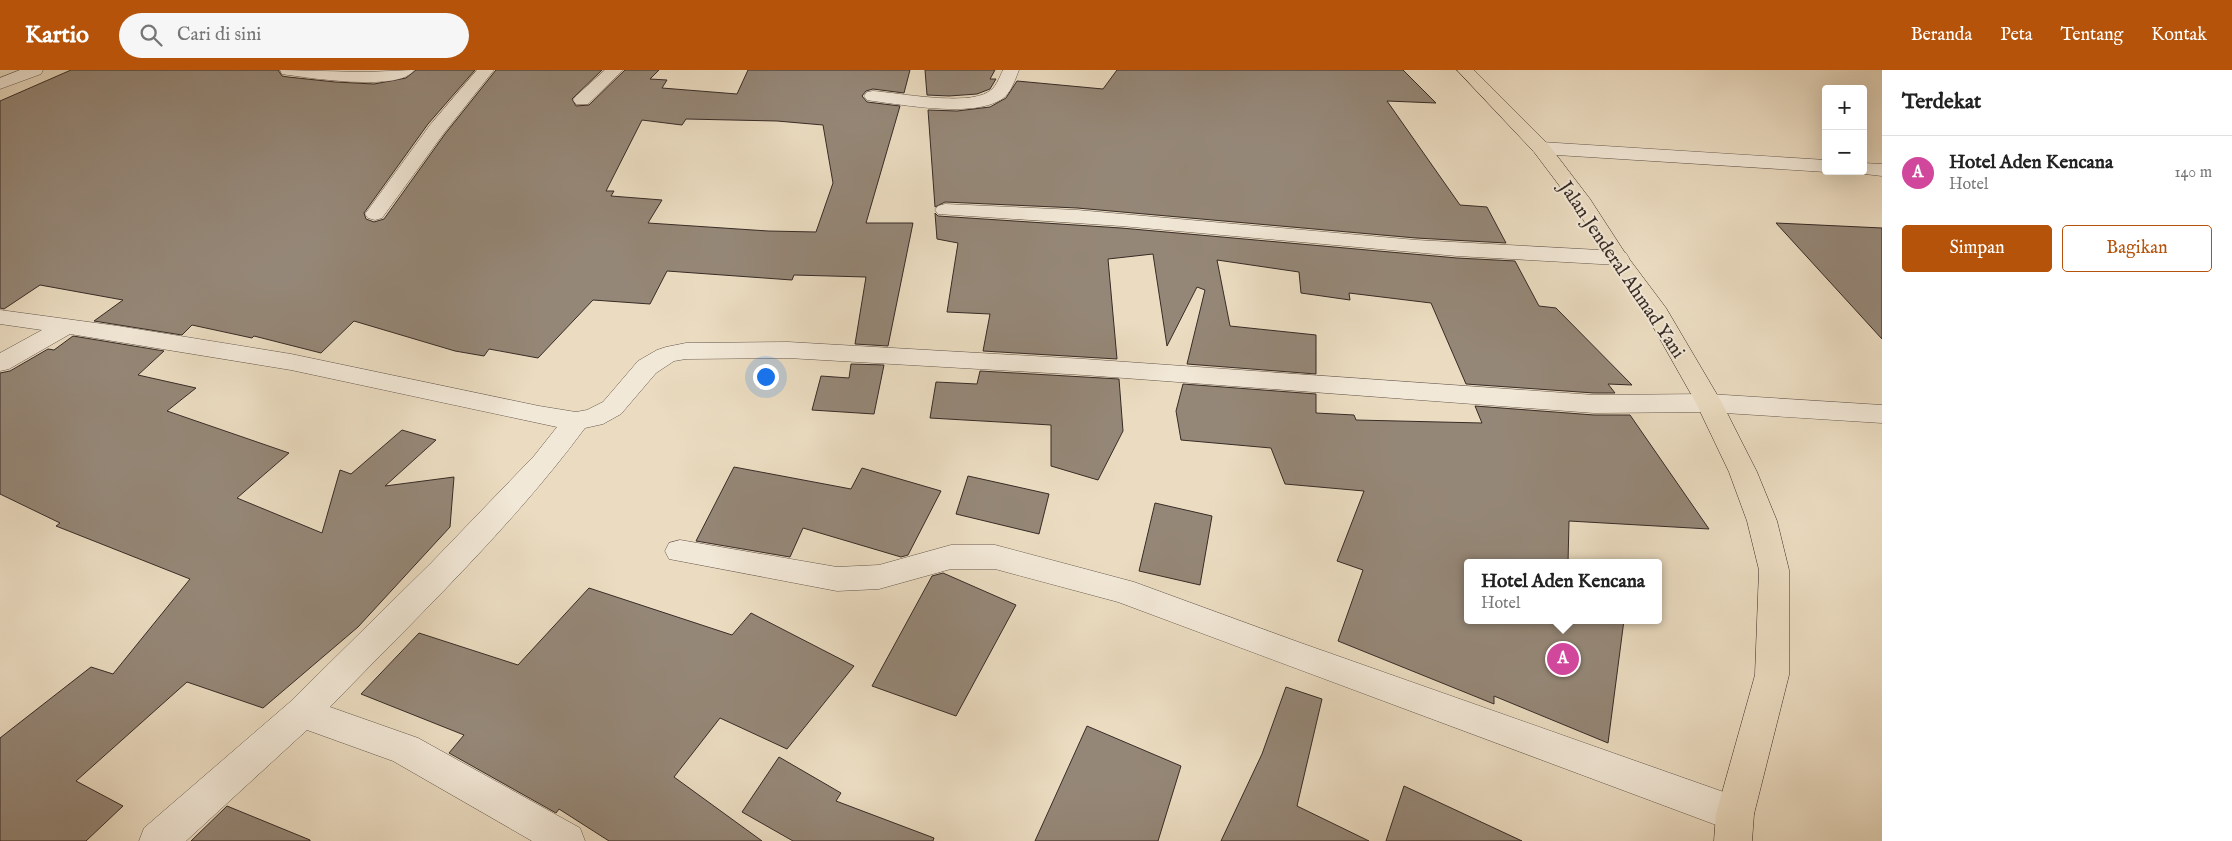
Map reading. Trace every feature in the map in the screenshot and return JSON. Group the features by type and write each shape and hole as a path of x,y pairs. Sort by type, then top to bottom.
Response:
{"highway":[{"name":"Jalan Jenderal Ahmad Yani","path":"1465,70 1541,148 1582,203 1654,308 1709,403 1743,472 1762,520 1774,570 1772,675 1734,828"}],"street":[{"path":"0,84 35,70"},
{"path":"288,70 378,76 397,74 406,70"},
{"path":"375,214 437,129 486,70"},
{"path":"582,100 615,70"},
{"path":"873,96 960,103 978,102 994,97 1002,90 1011,70"},
{"path":"1541,148 1822,166"},
{"path":"1867,168 1882,170"},
{"path":"945,210 1080,215 1399,246 1514,254 1618,258"},
{"path":"0,317 118,333 292,362 539,415 576,421 594,418 612,408 647,367 666,355 686,351 788,350 1084,368 1594,404 1709,403 1882,414"},
{"path":"0,364 65,327"},
{"path":"158,841 302,713 537,470 576,421"},
{"path":"680,551 837,579 879,578 951,557 995,557 1123,591 1289,653 1734,828"},
{"path":"302,713 405,749 566,841"}],"building":[{"path":"71,70 278,70 282,76 288,77 374,84 406,78 416,70 475,70 428,124 364,213 366,219 374,222 384,219 445,134 496,70 602,70 572,99 576,106 589,105 625,70 659,70 650,79 667,80 662,88 737,94 748,70 910,70 904,93 873,89 866,91 862,96 867,102 900,106 866,223 913,223 888,346 855,344 866,277 794,275 792,280 667,271 650,304 593,300 538,358 489,349 484,356 455,351 354,321 321,353 254,336 252,338 192,325 182,335 94,321 123,300 40,285 4,309 0,308 0,101","holes":["686,119 777,121 823,125 833,183 816,232 768,231 648,223 662,200 611,196 614,191 606,191 642,120 682,125"]},
{"path":"925,70 995,70 990,79 996,79 990,89 977,94 927,95"},
{"path":"1117,70 1403,70 1436,103 1387,101 1460,205 1487,207 1506,243 1416,238 1077,208 945,202 935,207 928,110 957,111 990,107 1006,98 1017,81 1103,89"},
{"path":"935,213 938,216 1121,228 1457,258 1515,261 1539,306 1556,308 1632,385 1608,384 1615,393 1594,393 1466,384 1431,303 1349,293 1350,300 1301,293 1299,272 1217,260 1230,326 1316,335 1316,374 1187,364 1205,290 1197,287 1167,346 1153,254 1108,259 1117,359 983,351 990,314 947,312 958,243 937,239"},
{"path":"1776,223 1882,228 1882,339"},
{"path":"73,336 164,351 138,375 196,388 167,411 289,453 237,498 322,533 340,470 351,474 402,430 436,440 385,486 454,477 450,527 358,627 263,708 187,682 76,781 123,806 86,841 0,841 0,738 91,667 113,674 190,579 56,526 60,523 0,494 0,373 10,371 48,349 54,350"},
{"path":"851,364 884,365 874,414 812,410 821,376 849,378"},
{"path":"980,371 1119,379 1123,431 1098,480 1051,466 1051,425 930,418 936,382 977,384"},
{"path":"1183,384 1316,394 1316,413 1354,415 1356,420 1482,423 1475,406 1594,415 1630,415 1709,529 1569,521 1568,559 1464,559 1464,624 1623,624 1608,743 1494,696 1494,704 1338,641 1363,570 1337,561 1364,491 1285,484 1271,448 1181,440 1176,411"},
{"path":"734,467 851,489 862,468 941,491 908,555 901,557 803,528 790,557 696,541"},
{"path":"968,476 1049,494 1039,534 956,514"},
{"path":"1155,503 1212,516 1200,585 1139,571"},
{"path":"943,573 1016,605 956,716 872,686 932,576"},
{"path":"589,588 732,635 751,613 854,666 787,749 720,718 674,777 762,841 609,841 559,809 556,813 449,753 464,735 361,694 419,633 518,665"},
{"path":"1286,687 1322,699 1297,806 1369,841 1221,841 1262,754"},
{"path":"1087,726 1181,766 1158,841 1035,841"},
{"path":"779,757 841,793 836,801 934,838 933,841 793,841 742,812"},
{"path":"1404,786 1522,841 1386,841"},
{"path":"227,806 310,840 310,841 191,841"}],"place":[{"name":"Hotel Aden Kencana","path":"1563,659"}]}
